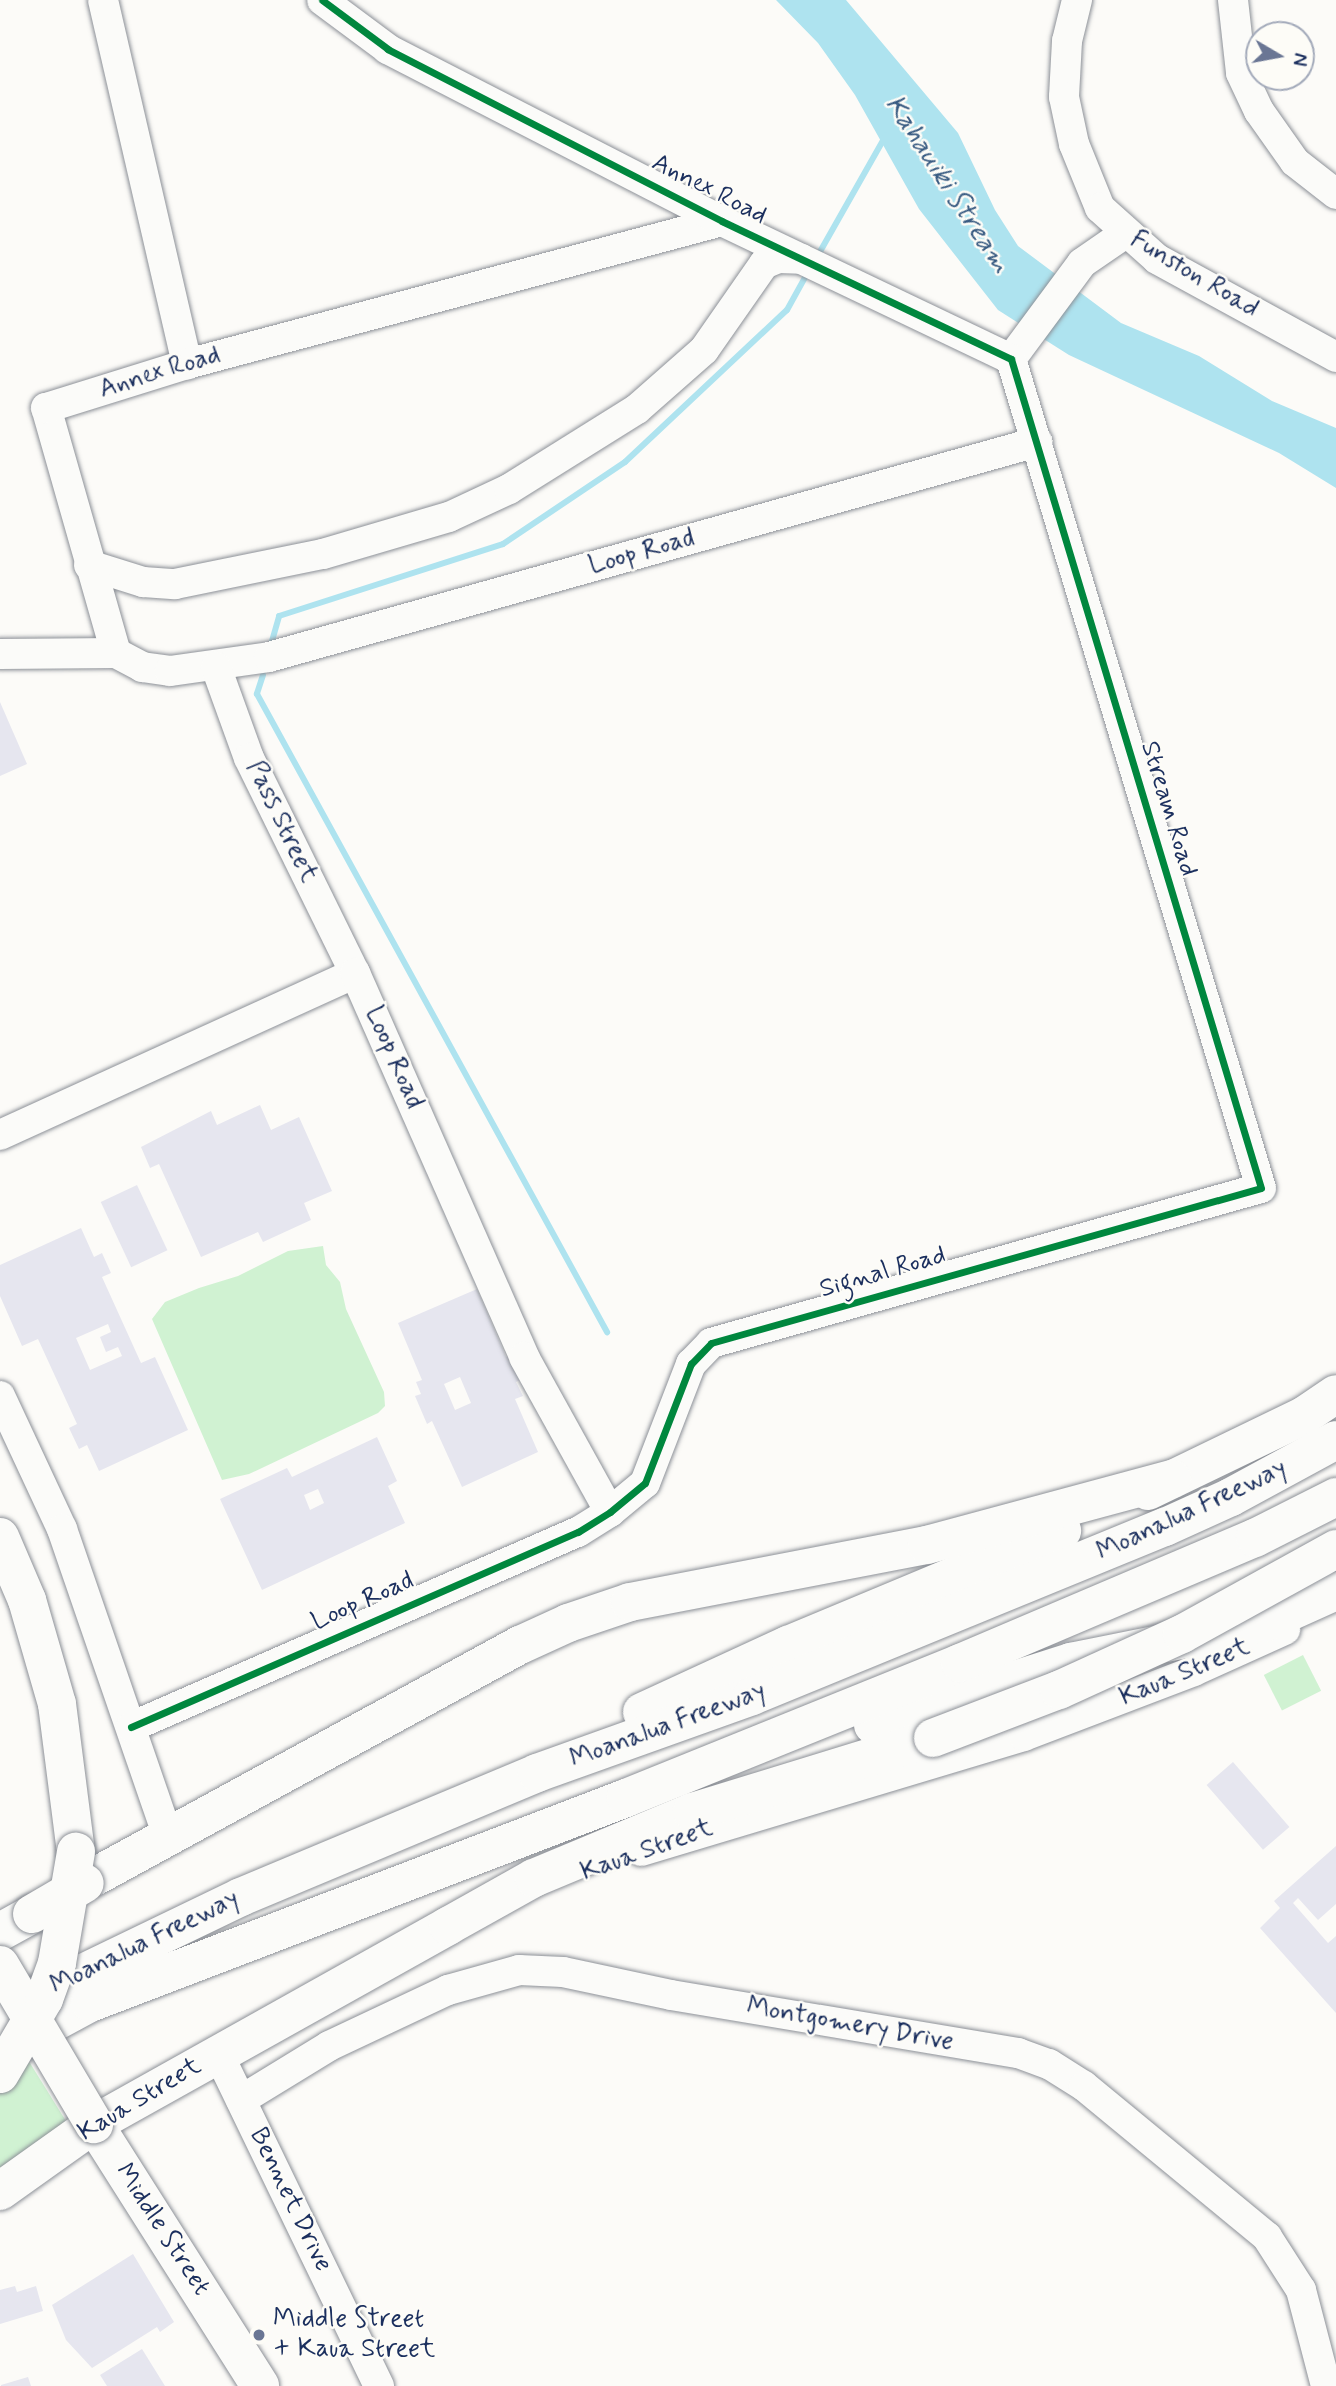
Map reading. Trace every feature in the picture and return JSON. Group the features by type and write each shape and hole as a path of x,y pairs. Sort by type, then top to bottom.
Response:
{"main road":[{"path":"537,1773 649,1709 788,1645 1051,1536 1172,1479 1336,1394"},
{"name":"Moanalua Freeway","path":"0,2012 241,1897 537,1773 752,1696 1165,1527 1231,1497 1336,1440"},
{"path":"16,1923 86,1864 168,1836 568,1623 630,1602 927,1545 1172,1479"},
{"name":"Moanalua Freeway","path":"0,2051 90,2003 626,1798 1179,1571 1336,1497"},
{"path":"0,1537 27,1600 57,1704 86,1864 44,1999 0,2074"},
{"path":"449,1926 534,1878 692,1812 933,1738 1059,1690 1181,1634 1336,1549"},
{"path":"626,1798 791,1752 1071,1662 1265,1623 1336,1591"},
{"name":"Kaua Street","path":"0,2192 94,2124 449,1926"},
{"name":"Middle Street","path":"0,1965 94,2124 260,2386"}],"street":[{"path":"103,0 187,364"},
{"name":"Annex Road","path":"322,0 388,49 722,221 813,264 1018,350"},
{"name":"Funston Road","path":"1077,0 1065,59 1068,121 1100,208 1124,234 1157,258 1336,357"},
{"path":"1233,0 1241,73 1259,111 1295,162 1336,194"},
{"name":"Annex Road","path":"89,565 46,408 187,364 722,221"},
{"path":"1037,442 1018,350 1088,258 1124,234"},
{"path":"89,565 143,582 175,584 323,554 449,517 509,489 646,403 704,350 764,264 778,258 813,264"},
{"name":"Loop Road","path":"0,654 116,653 154,670 216,667 269,657 1037,442"},
{"name":"Stream Road","path":"1037,442 1261,1188"},
{"path":"89,565 116,653"},
{"name":"Pass Street","path":"216,667 249,758 355,973"},
{"name":"Loop Road","path":"0,1135 355,973 524,1357 610,1513 578,1532 131,1727"},
{"name":"Signal Road","path":"610,1513 645,1483 691,1364 711,1343 1261,1188"},
{"path":"0,1396 62,1529 168,1836"},
{"name":"Kaua Street","path":"449,1926 714,1826 1024,1736 1195,1671 1336,1601"},
{"name":"Montgomery Drive","path":"241,2100 329,2046 481,1977 519,1970 563,1972 671,1995 1018,2053 1049,2064 1084,2086 1267,2237 1301,2290 1326,2386"},
{"name":"Bennet Drive","path":"218,2053 379,2386"}],"green space":[{"path":"323,1246 326,1265 340,1282 346,1309 384,1392 385,1406 378,1413 249,1474 222,1480 152,1319 165,1302 238,1276 288,1251"},
{"path":"1303,1655 1321,1691 1282,1711 1264,1675"},
{"path":"25,2055 66,2121 0,2168 0,2088"}],"water":[{"name":"Kahauiki Stream","path":"776,0 846,0 958,133 995,210 1018,246 1121,323 1199,356 1272,401 1336,428 1336,488 1279,453 1069,355 998,310 919,209 855,95 818,43"}],"building":[{"path":"0,702 27,764 0,776"},
{"path":"260,1105 271,1130 299,1117 332,1191 304,1203 311,1220 263,1242 258,1232 201,1257 159,1164 150,1168 141,1147 211,1111 217,1125"},
{"path":"137,1185 167,1250 131,1267 101,1202"},
{"path":"81,1228 94,1257 102,1253 111,1273 102,1277 141,1363 155,1357 188,1430 99,1471 87,1445 79,1449 69,1428 77,1424 38,1339 22,1346 0,1296 0,1265","holes":["108,1324 111,1332 100,1337 106,1352 118,1347 122,1356 90,1370 76,1338"]},
{"path":"477,1289 506,1357 512,1354 522,1379 516,1382 523,1396 515,1399 538,1452 462,1487 432,1421 427,1424 415,1396 421,1394 416,1382 422,1380 398,1323","holes":["460,1377 471,1403 455,1410 444,1384"]},
{"path":"377,1437 397,1481 388,1486 405,1523 262,1590 220,1499 287,1468 292,1477","holes":["318,1489 324,1503 310,1510 304,1495"]},
{"path":"1233,1762 1289,1827 1263,1850 1207,1785"},
{"path":"1336,1846 1336,1904 1318,1920 1298,1898 1293,1903 1328,1943 1336,1936 1336,2013 1260,1928 1280,1908 1274,1901"},
{"path":"133,2254 174,2322 160,2332 157,2327 92,2368 66,2340 52,2305"},
{"path":"15,2286 17,2292 36,2286 43,2311 0,2324 0,2290"},
{"path":"142,2349 165,2386 107,2386 100,2375"},
{"path":"28,2377 31,2386 1,2386 1,2385"}],"waterway":[{"name":"Kahauiki Stream","path":"817,257 886,135"},
{"path":"272,641 279,616 503,544 625,462 787,310 808,272"},
{"path":"263,675 257,694 607,1332"}],"cycle path":[{"path":"131,1727 578,1532 610,1512 645,1483 691,1364 711,1343 1261,1188 1011,359 722,221 388,49 322,0"}],"place":[{"name":"Middle Street + Kaua Street","path":"259,2335"}]}
